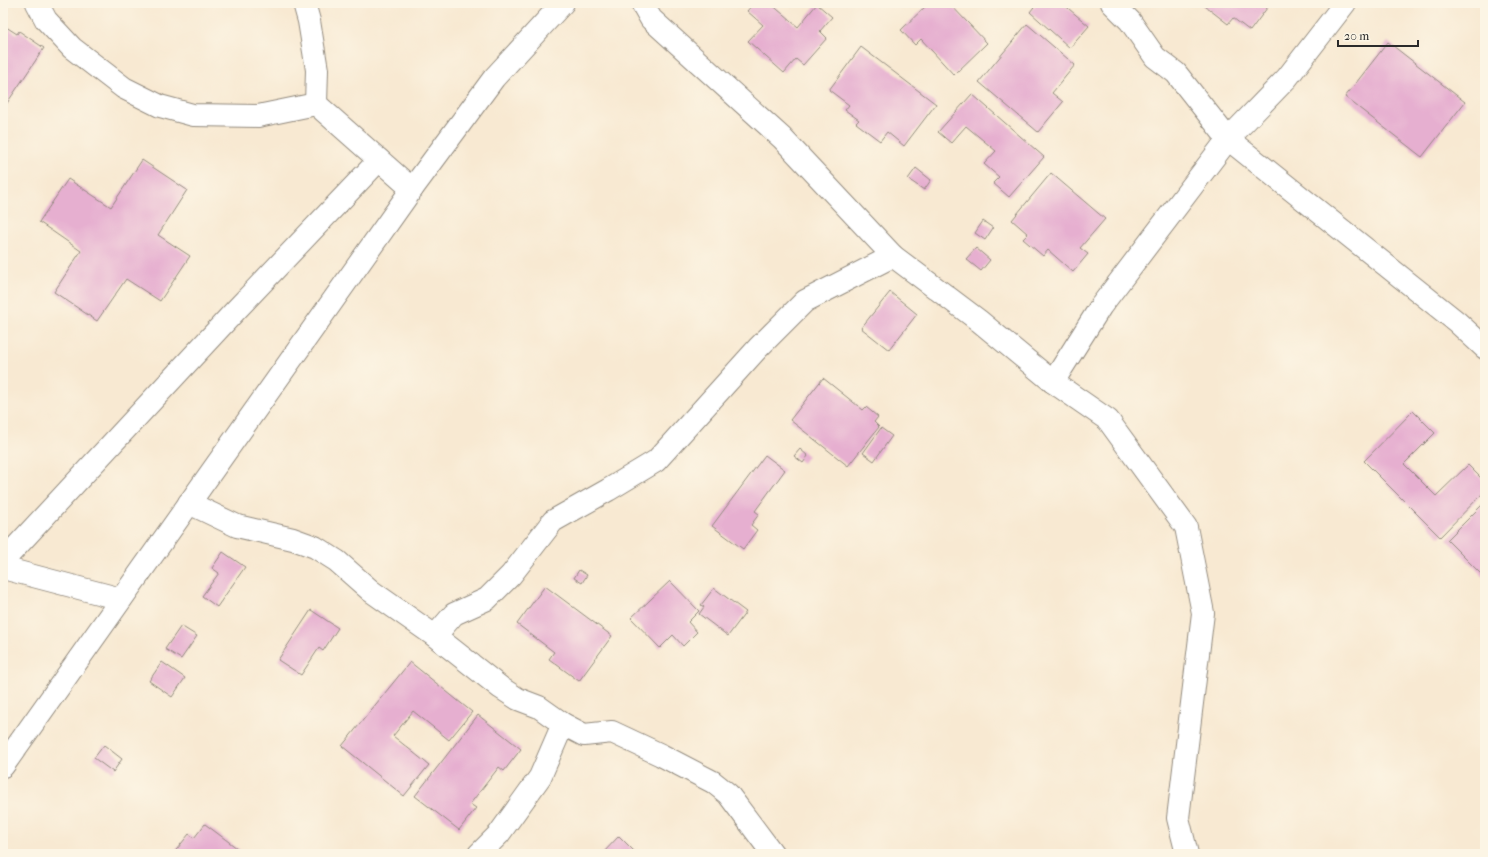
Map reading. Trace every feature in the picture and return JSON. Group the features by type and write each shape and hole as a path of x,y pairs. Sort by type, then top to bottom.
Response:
{"street":[{"path":"37,3 46,20 72,48 124,88 160,106 193,116 258,116 316,104"},
{"path":"304,3 309,21 317,70 316,104"},
{"path":"3,766 412,189 494,78 563,3"},
{"path":"642,3 651,19 782,138 893,256 978,320 1053,382 1108,420 1186,527 1203,613 1178,818 1188,854"},
{"path":"1112,3 1130,21 1155,57 1176,73 1228,140 1457,322 1485,348"},
{"path":"1053,382 1101,306 1228,140 1287,78 1345,3"},
{"path":"316,104 412,189"},
{"path":"3,561 231,316 379,160"},
{"path":"435,636 454,614 487,599 511,576 553,521 656,461 758,348 806,301 893,256"},
{"path":"189,503 237,526 293,539 315,547 337,561 371,591 435,636 501,688 518,699 539,707 563,724 584,735 612,732 713,782 728,794 773,854"},
{"path":"3,568 121,598"},
{"path":"479,854 499,834 540,777 563,724"}],"building":[{"path":"754,3 770,3 798,27 817,4 832,17 820,31 827,38 803,65 796,59 784,73 748,41 763,25 747,11"},
{"path":"929,3 949,3 987,43 954,75 921,39 915,45 901,30"},
{"path":"1037,3 1062,3 1089,26 1070,48 1030,12"},
{"path":"1201,3 1270,4 1250,31 1233,18 1228,24"},
{"path":"1027,24 1075,65 1052,93 1063,102 1038,132 979,82"},
{"path":"3,25 17,34 19,31 44,48 3,109"},
{"path":"1388,42 1465,102 1422,157 1345,97"},
{"path":"861,47 936,104 904,146 887,132 880,141 856,123 859,120 845,110 849,105 829,90"},
{"path":"972,94 1044,157 1009,197 993,183 999,177 984,164 996,151 966,126 951,143 938,132"},
{"path":"142,160 187,190 158,235 190,256 160,301 126,279 97,321 54,292 81,251 39,222 68,179 111,207"},
{"path":"916,168 931,180 924,190 908,179"},
{"path":"1051,173 1105,219 1080,248 1088,254 1073,272 1048,250 1043,256 1023,239 1028,234 1012,220"},
{"path":"983,221 993,228 985,240 975,233"},
{"path":"976,248 990,260 981,271 966,259"},
{"path":"890,292 917,314 889,350 861,328"},
{"path":"823,378 863,410 866,407 878,417 874,422 879,427 848,466 790,420"},
{"path":"1413,411 1435,433 1404,464 1436,496 1468,465 1485,482 1485,491 1440,537 1364,461"},
{"path":"881,428 892,436 874,461 863,453"},
{"path":"800,449 808,456 803,463 794,456"},
{"path":"765,455 785,470 755,511 759,514 751,525 757,530 743,549 712,526"},
{"path":"1485,502 1485,578 1447,540"},
{"path":"223,552 245,567 217,607 202,596 219,573 212,568"},
{"path":"579,570 587,575 582,583 574,578"},
{"path":"670,581 699,611 688,622 697,632 683,646 673,635 660,648 631,618"},
{"path":"545,586 612,636 579,681 549,659 554,652 517,624"},
{"path":"714,588 746,612 728,636 699,614 704,607 701,605"},
{"path":"311,610 338,628 323,651 319,648 301,675 278,660"},
{"path":"181,626 197,636 181,659 165,649"},
{"path":"162,662 185,678 172,697 149,681"},
{"path":"410,662 472,712 449,740 413,711 393,736 429,765 404,796 342,746"},
{"path":"478,715 521,749 504,771 499,767 470,804 476,808 459,830 415,796"},
{"path":"104,745 122,759 113,772 94,758"},
{"path":"205,824 245,854 173,854 189,834 194,838"},
{"path":"619,836 637,854 602,854"}]}
